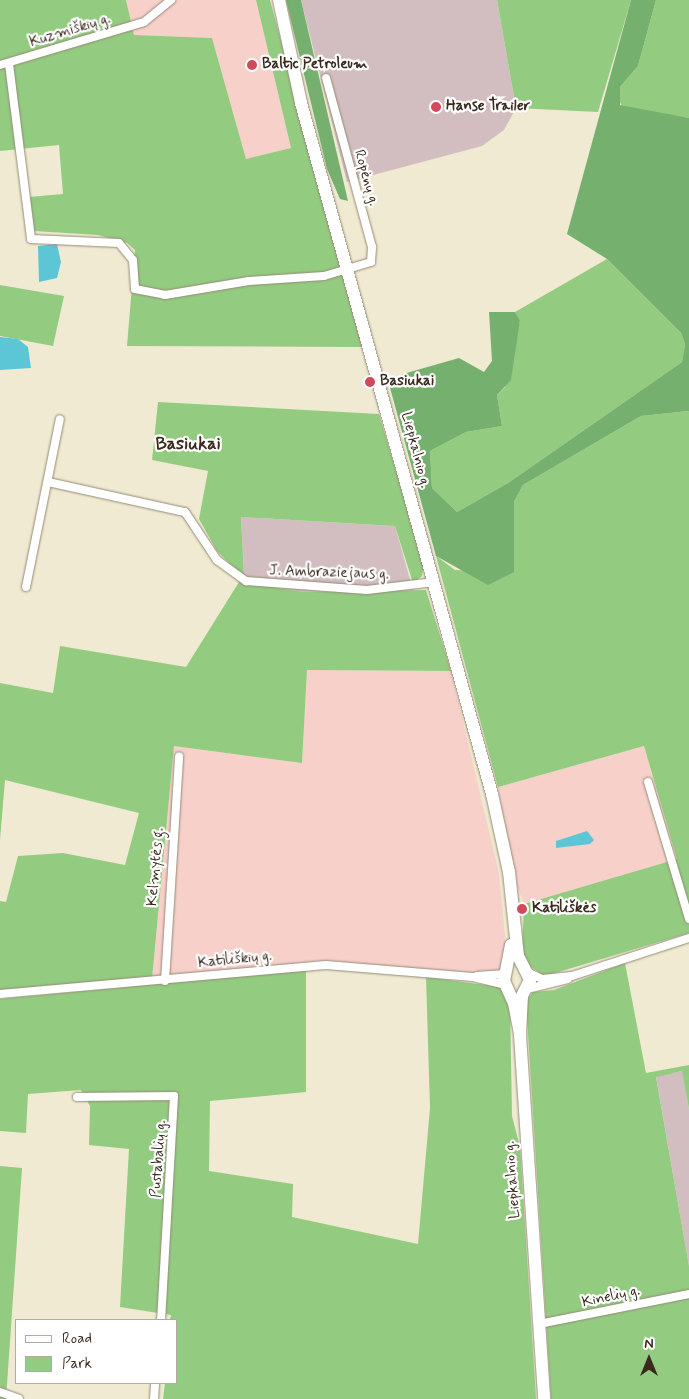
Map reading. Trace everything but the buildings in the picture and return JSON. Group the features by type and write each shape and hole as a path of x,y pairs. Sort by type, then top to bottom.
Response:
{"highway":[{"name":"Liepkalnio g.","path":"278,0 298,90 481,745 526,970 526,990 520,1035"},
{"name":"Liepkalnio g.","path":"503,851 511,951 507,980 520,1035 544,1399"},
{"path":"507,980 526,970"},
{"path":"507,980 526,990"}],"street":[{"name":"Kuzmiškių g.","path":"0,65 9,64 144,22 171,0"},
{"path":"9,64 31,239 119,242 130,251 135,290 165,295 249,281 348,272"},
{"name":"Ropėnų g.","path":"326,78 372,247 371,262 348,272"},
{"path":"26,587 60,419"},
{"name":"J. Ambraziejaus g.","path":"48,482 185,512 217,560 246,581 367,590 435,582"},
{"name":"Kelmytės g.","path":"165,981 179,756"},
{"path":"648,782 689,919"},
{"path":"526,970 542,979 572,976 689,938"},
{"name":"Katiliškių g.","path":"0,994 165,981 326,965 507,980"},
{"path":"526,990 559,984 572,976"},
{"name":"Pustabalių g.","path":"77,1097 174,1096 177,1105 161,1319"},
{"name":"Kinelių g.","path":"539,1324 689,1294"},
{"path":"154,1399 155,1384"},
{"path":"0,1392 19,1399"}],"shaded area":[{"path":"126,0 256,0 291,148 246,159 212,38 134,35"},
{"path":"301,0 497,0 516,108 504,130 482,146 347,182"},
{"path":"241,517 395,526 413,590 304,592 239,582 244,575"},
{"path":"307,670 451,671 499,873 507,956 504,971 476,973 330,962 152,979 174,746 302,763"},
{"path":"644,746 677,859 524,904 513,875 498,787"},
{"path":"683,1071 689,1109 689,1266 656,1076"}],"green space":[{"path":"0,0 126,0 134,35 212,38 246,159 291,148 256,0 270,0 363,347 127,346 135,250 127,243 98,235 34,231 29,197 63,194 59,145 0,151"},
{"path":"286,0 301,0 348,201 340,199 327,169"},
{"path":"497,0 631,0 598,112 516,108"},
{"path":"631,0 656,0 638,66 620,87 620,105 689,118 689,411 641,416 523,485 514,502 514,572 488,585 436,556 389,384 403,374 459,358 484,372 492,361 489,312 515,312 520,320 511,380 497,395 502,426 466,432 430,451 432,488 457,512 508,483 682,362 685,344 681,333 607,259 567,234"},
{"path":"656,0 689,0 689,118 624,109 618,99 620,87 638,66"},
{"path":"607,259 681,333 685,344 682,362 508,483 457,512 432,488 430,451 466,432 502,426 497,395 505,387 520,320 515,312"},
{"path":"0,285 64,296 53,346 0,336"},
{"path":"158,402 379,414 424,565 422,576 413,583 395,526 241,517 244,575 217,551 199,519 208,471 152,460"},
{"path":"689,411 689,933 545,976 526,964 522,949 524,904 677,859 644,746 498,787 436,556 455,570 514,572 514,502 523,485 641,416"},
{"path":"239,582 304,592 426,590 451,671 307,670 302,763 174,746 152,979 0,991 0,901 6,902 18,856 63,853 125,865 139,813 5,780 0,840 0,683 53,693 60,646 186,667"},
{"path":"625,963 646,1073 689,1065 689,1109 682,1071 656,1077 689,1266 689,1399 551,1399 526,1001 533,992 554,990"},
{"path":"306,970 306,1092 210,1101 209,1171 293,1184 292,1217 418,1244 430,1108 426,977 500,987 510,1001 512,1116 520,1147 536,1399 163,1399 165,1384 178,1384 178,1319 170,1319 171,1315 120,1307 129,1149 89,1145 90,1106 81,1090 28,1094 26,1133 0,1131 0,999"},
{"path":"0,1166 22,1168 6,1399 0,1399"}],"water":[{"path":"57,244 61,262 57,278 39,282 38,246"},
{"path":"0,337 18,339 28,347 31,368 0,370"},
{"path":"587,831 594,840 590,844 556,848 556,841"}],"place":[{"name":"Baltic Petroleum","path":"252,65"},
{"name":"Hanse Trailer","path":"436,107"},
{"name":"Basiukai","path":"370,382"},
{"name":"Katiliškės","path":"522,909"}],"district":[{"name":"Basiukai","path":"188,444"}]}
